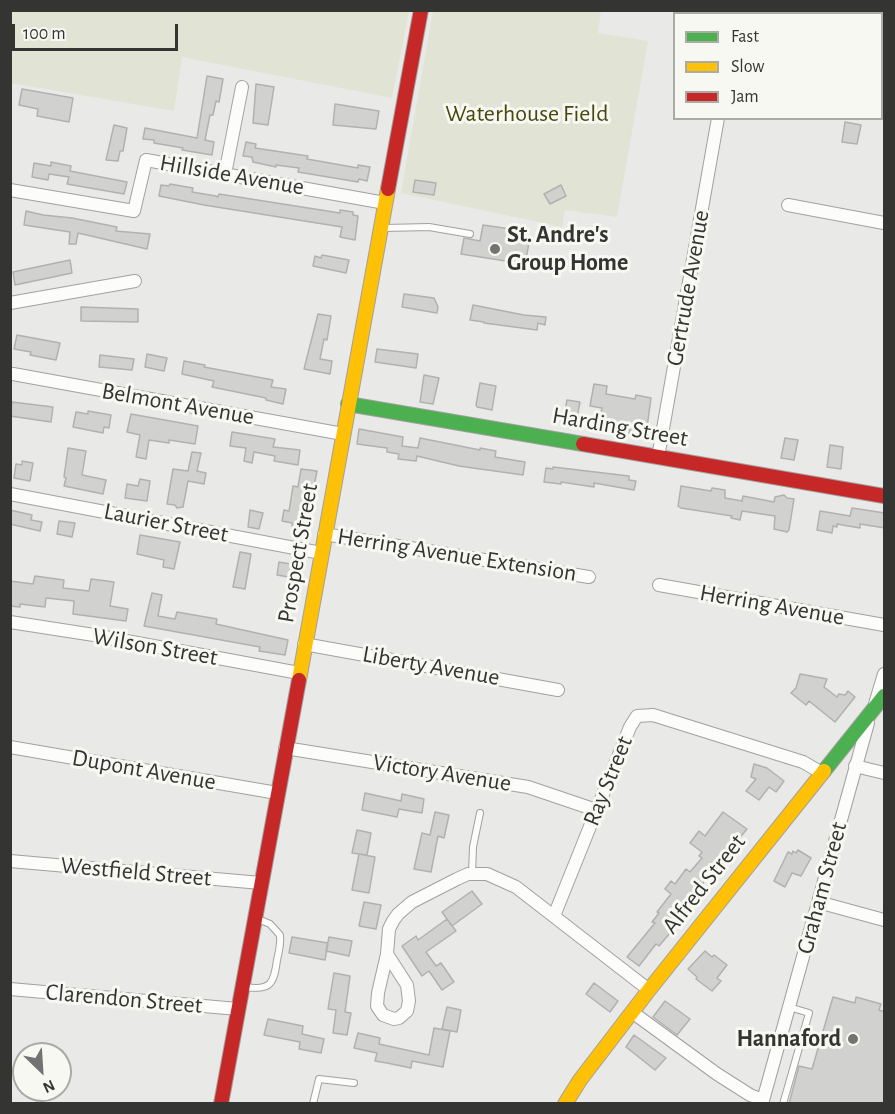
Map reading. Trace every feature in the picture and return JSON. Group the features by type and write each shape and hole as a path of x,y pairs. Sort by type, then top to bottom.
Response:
{"street":[{"name":"Prospect Street","path":"221,1104 421,10"},
{"path":"225,174 242,87"},
{"name":"Gertrude Avenue","path":"658,457 718,120"},
{"name":"Hillside Avenue","path":"10,190 134,211 146,160 385,203"},
{"path":"788,206 885,223"},
{"path":"10,303 135,281"},
{"name":"Belmont Avenue","path":"13,374 343,434"},
{"name":"Harding Street","path":"348,404 885,496"},
{"name":"Laurier Street","path":"10,494 321,553"},
{"name":"Herring Avenue Extension","path":"324,534 589,577"},
{"name":"Herring Avenue","path":"659,585 885,625"},
{"name":"Wilson Street","path":"10,622 299,673"},
{"name":"Liberty Avenue","path":"304,644 558,690"},
{"name":"Graham Street","path":"762,1102 855,766 885,674"},
{"name":"Alfred Street","path":"565,1104 649,990 885,696"},
{"name":"Ray Street","path":"554,916 631,723 642,715 653,715 803,762 822,773"},
{"name":"Dupont Avenue","path":"10,747 277,793"},
{"name":"Victory Avenue","path":"285,748 528,787 596,810"},
{"path":"855,766 885,773"},
{"name":"Westfield Street","path":"10,861 261,883"},
{"path":"387,954 404,979 409,991 407,1011 394,1019 383,1016 377,1006 387,954 389,929 398,914 412,902 457,879 472,873 488,874 506,881 649,990"},
{"path":"818,902 885,920"},
{"name":"Clarendon Street","path":"10,989 238,1009"},
{"path":"632,1012 717,1074 762,1102"}],"lane":[{"path":"381,228 429,227 470,234"},
{"path":"472,873 473,847 480,813"},
{"path":"242,986 263,988 270,984 275,974 280,935 270,924 254,919"},
{"path":"783,1104 809,1013 789,1007"},
{"path":"313,1104 319,1079 354,1083"}],"green space":[{"path":"10,11 409,11 392,98 182,57 174,111 11,83"},
{"name":"Waterhouse Field","path":"433,11 601,11 598,33 648,41 617,217 565,210 562,227 401,193"}],"building":[{"path":"207,76 223,79 219,102 216,101 213,115 210,115 205,140 214,142 212,155 182,150 183,148 143,139 145,128 197,138"},
{"path":"256,84 274,87 268,125 253,123"},
{"path":"22,89 73,98 69,122 37,116 38,109 19,105"},
{"path":"335,104 379,111 376,129 333,125"},
{"path":"845,122 861,125 857,144 842,142"},
{"path":"114,125 127,128 123,151 120,151 118,161 106,160"},
{"path":"246,142 256,144 255,148 308,156 307,159 358,168 358,165 370,167 367,181 359,179 358,182 298,172 299,168 276,165 276,167 253,162 252,157 243,156"},
{"path":"51,162 71,166 70,171 127,182 124,194 67,184 69,177 49,174 48,180 32,177 34,163 51,166"},
{"path":"415,180 436,183 434,195 413,192"},
{"path":"170,184 193,188 192,192 218,197 219,194 340,213 340,210 353,212 353,215 358,216 355,240 340,237 342,227 159,196 161,185 169,186"},
{"path":"561,185 566,196 550,204 544,194"},
{"path":"26,211 117,227 116,231 150,234 147,249 78,233 76,244 69,244 70,232 24,225"},
{"name":"St. Andre's Group Home","path":"483,225 511,229 509,240 529,243 525,264 461,254 464,238 480,241"},
{"path":"322,255 349,260 346,273 313,266 315,256 321,258"},
{"path":"70,260 72,273 15,285 13,272"},
{"path":"404,294 434,298 438,307 437,313 402,307"},
{"path":"473,305 546,317 545,325 538,323 537,330 470,320"},
{"path":"81,307 138,309 138,322 81,321"},
{"path":"318,314 331,316 327,340 324,339 320,359 332,361 330,374 304,369"},
{"path":"17,335 60,343 56,360 14,349"},
{"path":"377,349 418,354 416,368 375,362"},
{"path":"147,354 167,358 164,371 145,367"},
{"path":"100,355 134,359 132,370 99,367"},
{"path":"184,361 273,380 271,387 286,389 283,404 266,400 266,398 212,387 214,381 182,374"},
{"path":"424,375 439,378 433,404 420,402"},
{"path":"480,383 496,386 492,410 476,405"},
{"path":"594,384 607,386 606,394 635,399 636,395 651,398 646,435 632,434 629,433 630,430 602,425 604,418 600,417 602,408 590,406"},
{"path":"567,400 580,402 576,423 563,421"},
{"path":"12,402 53,407 51,422 10,416"},
{"path":"88,411 111,415 109,428 104,427 103,433 73,427 76,412 88,414"},
{"path":"131,414 198,426 195,444 149,440 146,459 136,457 140,435 127,432"},
{"path":"359,429 403,437 402,446 418,448 420,438 496,451 495,457 525,462 523,475 459,466 417,456 416,461 398,459 399,454 387,452 387,448 357,444"},
{"path":"232,432 275,439 273,447 300,450 298,465 274,461 275,456 254,452 252,463 244,461 246,448 230,446"},
{"path":"785,438 798,440 794,460 781,458"},
{"path":"830,445 843,447 841,469 827,467"},
{"path":"68,448 86,451 82,475 106,480 103,494 64,486"},
{"path":"192,452 201,453 197,471 206,473 204,484 188,481 183,507 177,508 175,505 167,504 173,469 188,471"},
{"path":"22,461 33,463 30,481 14,478 16,464 22,465"},
{"path":"553,467 629,476 629,480 636,481 634,490 594,483 594,487 544,482 546,468 553,469"},
{"path":"301,469 317,471 304,535 293,532 292,523 282,521 284,510 289,511 293,486 298,487"},
{"path":"140,479 150,481 147,501 125,498 127,484 138,486"},
{"path":"681,486 711,491 712,488 725,490 725,498 742,501 743,496 774,502 775,497 784,495 794,499 789,530 787,532 774,529 775,516 742,511 740,520 731,518 732,516 681,508 678,506"},
{"path":"852,508 885,513 885,528 860,524 860,528 837,524 837,527 833,526 832,533 817,530 820,511 850,516"},
{"path":"10,510 32,515 31,520 42,522 40,531 10,524"},
{"path":"250,510 263,513 259,529 248,527"},
{"path":"59,521 75,523 72,537 57,534"},
{"path":"140,535 180,542 174,569 163,567 164,560 137,554"},
{"path":"240,552 251,554 245,589 233,587"},
{"path":"279,562 303,566 300,579 277,575"},
{"path":"35,576 64,580 63,588 89,591 91,579 114,582 110,606 128,609 126,621 73,614 74,601 46,598 45,607 20,604 20,607 10,606 10,581 33,584"},
{"path":"152,593 162,595 158,616 175,619 177,612 217,619 216,624 288,640 285,655 259,651 260,647 144,626"},
{"path":"800,674 827,679 824,687 837,697 839,694 845,695 848,691 855,697 835,722 809,701 806,705 791,693 796,688"},
{"path":"754,764 767,768 784,781 776,792 769,787 759,800 746,791 756,779 751,777"},
{"path":"365,793 401,801 402,794 424,799 422,813 399,809 397,817 362,810"},
{"path":"435,812 449,815 444,838 438,836 431,872 414,869 422,833 430,835"},
{"path":"723,812 747,829 704,881 702,886 705,888 696,899 693,897 683,910 680,917 682,919 659,946 656,944 639,966 627,957 655,923 652,922 659,913 657,912 671,894 665,889 671,881 675,884 686,869 690,872 702,858 699,856 702,852 690,843 699,831 705,836"},
{"path":"357,830 371,833 367,855 352,853"},
{"path":"798,850 811,858 801,876 792,873 785,887 774,881 788,852 792,854 793,851 796,853"},
{"path":"359,854 375,857 369,893 352,890"},
{"path":"472,891 482,904 452,926 442,912"},
{"path":"364,902 381,905 376,929 359,926"},
{"path":"447,919 456,931 426,952 436,966 441,963 454,982 442,990 429,971 422,976 402,946 416,936 418,940"},
{"path":"292,937 328,943 325,960 289,953"},
{"path":"329,937 352,941 349,956 326,951"},
{"path":"705,951 727,965 717,978 721,981 712,991 696,979 697,977 688,969"},
{"path":"334,973 350,976 345,1012 351,1013 347,1035 333,1033 336,1010 328,1009"},
{"path":"594,983 618,1001 610,1012 586,994"},
{"name":"Hannaford","path":"833,997 855,1003 856,997 881,1004 879,1010 885,1012 885,1104 789,1104 799,1066 812,1069"},
{"path":"665,1001 690,1019 677,1035 653,1017"},
{"path":"447,1007 461,1010 457,1032 442,1029"},
{"path":"268,1019 303,1026 302,1034 324,1039 321,1053 299,1049 300,1042 264,1035"},
{"path":"434,1028 450,1031 443,1067 412,1061 411,1068 375,1061 377,1053 354,1048 358,1033 380,1038 379,1044 429,1055"},
{"path":"634,1035 666,1058 655,1070 626,1047"}],"traffic: fast":[{"path":"348,404 583,444"},
{"path":"824,771 884,696"}],"traffic: slow":[{"path":"299,680 388,189"},
{"path":"565,1104 580,1080 649,990 824,771"}],"traffic: jam":[{"path":"388,189 421,10"},
{"path":"583,444 884,496"},
{"path":"221,1104 299,680"}],"place":[{"name":"St. Andre's Group Home","path":"495,249"},
{"name":"Hannaford","path":"853,1039"}]}
